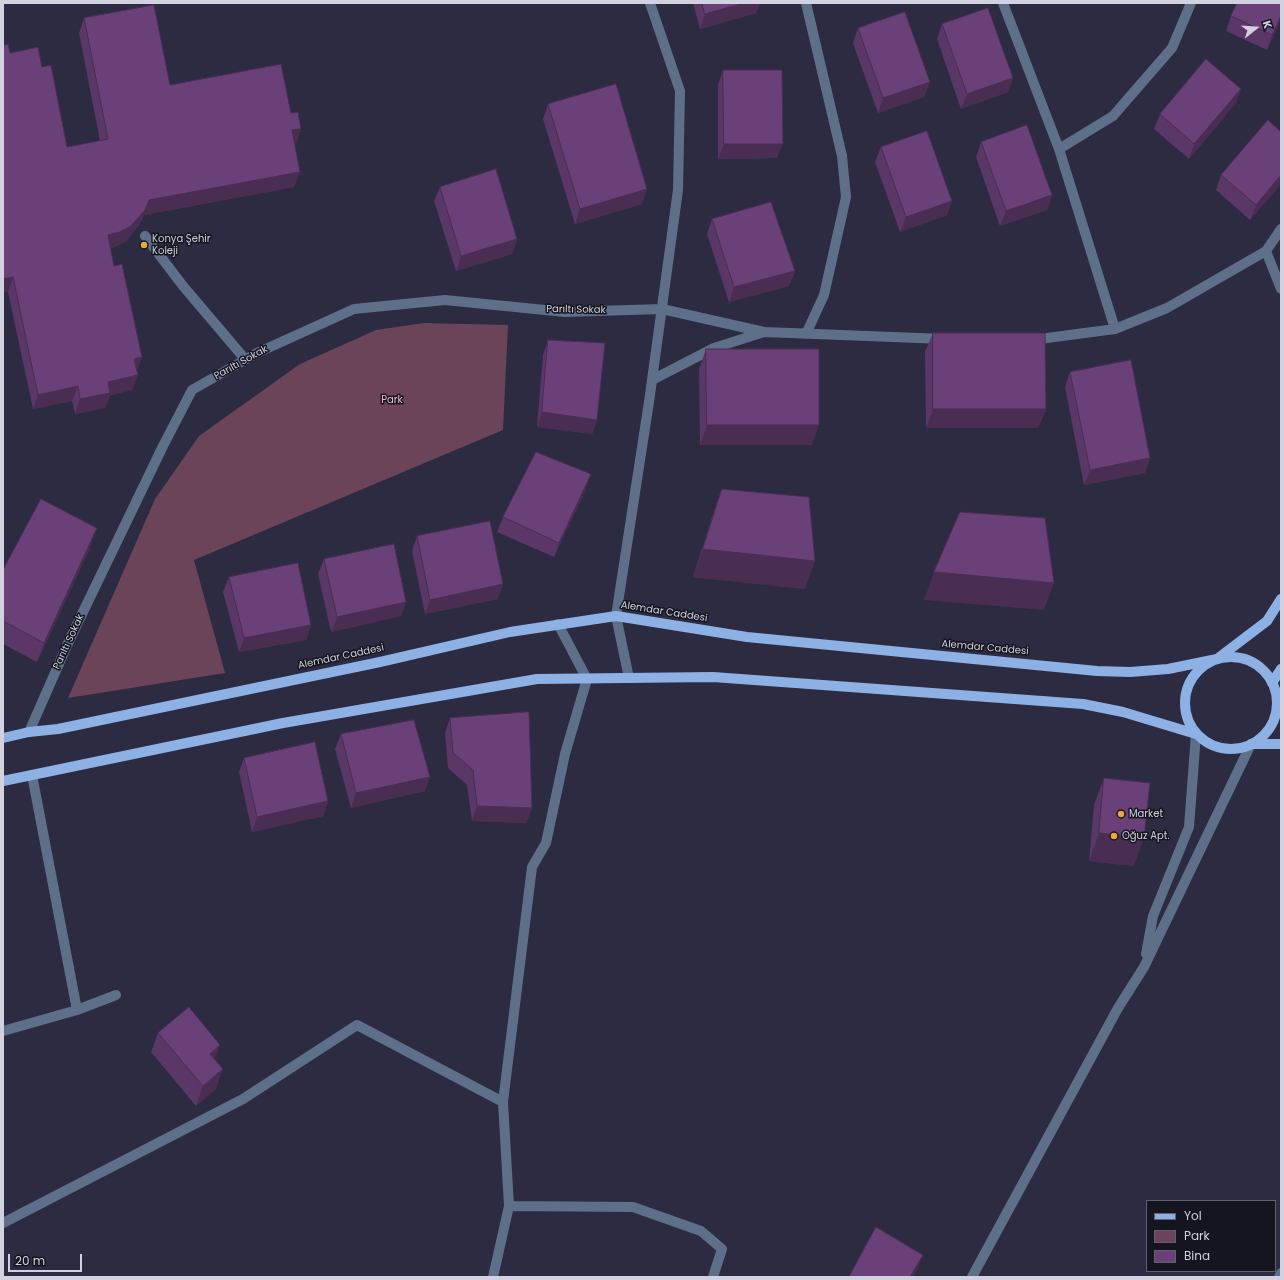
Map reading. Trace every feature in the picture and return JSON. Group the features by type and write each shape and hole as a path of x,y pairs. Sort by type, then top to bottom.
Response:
{"main road":[{"name":"Alemdar Caddesi","path":"3,738 29,732 58,729 380,662 510,632 616,616 747,638 1097,671 1130,672 1168,669 1217,659 1267,621 1281,599"},
{"path":"1196,734 1188,721 1185,706 1186,691 1193,677 1204,666 1217,659 1228,657 1249,661 1266,674 1272,683 1276,697 1276,711 1271,724 1263,736 1251,744"},
{"path":"1272,683 1281,669"},
{"path":"3,782 283,723 537,679 714,677 1083,704 1146,718 1196,734 1216,747 1234,749 1251,744 1281,744"},
{"path":"1272,683 1281,690"}],"street":[{"path":"629,678 616,616 652,380 678,190 680,91 650,3"},
{"path":"806,3 842,156 846,197 824,295 806,334"},
{"path":"1003,3 1059,149 1115,329"},
{"path":"1059,149 1113,116 1172,48 1191,3"},
{"path":"1021,341 1115,329 1167,308 1266,251 1281,229"},
{"path":"145,236 183,286 245,359"},
{"path":"1266,251 1281,288"},
{"name":"Parıltı Sokak","path":"29,732 69,641 163,446 192,390 245,359 354,309 445,300 565,312 662,309 764,332"},
{"path":"652,380 714,348 764,332 952,339"},
{"path":"493,1277 509,1206 503,1102 532,867 546,843 565,754 587,678 558,624"},
{"path":"1144,967 1153,916 1189,827 1196,734"},
{"path":"972,1277 1118,1008 1144,967 1251,744"},
{"path":"32,775 77,1010"},
{"path":"3,1031 77,1010 116,996"},
{"path":"3,1223 243,1099 357,1025 503,1102"},
{"path":"509,1206 633,1207 701,1231 722,1249 713,1277"},
{"path":"1279,1277 1281,1273"}],"green space":[{"name":"Park","path":"424,323 508,325 503,430 194,560 225,673 68,698 155,499 199,436 300,364 376,330"}],"building":[{"path":"702,3 744,3 705,14"},
{"path":"1237,3 1281,3 1281,16 1272,35 1231,16"},
{"path":"154,5 170,85 281,64 291,113 298,112 301,129 292,130 300,172 149,200 145,210 131,226 120,232 108,235 114,266 122,264 142,357 134,359 138,375 108,382 110,393 80,399 78,386 38,395 13,277 3,279 3,45 8,44 10,53 38,47 42,67 51,65 67,147 108,139 84,18"},
{"path":"988,8 1013,78 967,94 942,24"},
{"path":"905,12 930,82 883,98 858,28"},
{"path":"1206,59 1241,89 1194,144 1160,114"},
{"path":"723,70 782,70 783,144 724,144"},
{"path":"616,84 647,189 580,209 548,104"},
{"path":"1268,120 1281,132 1281,175 1256,205 1221,175"},
{"path":"1027,125 1052,195 1006,211 981,142"},
{"path":"927,131 952,201 906,217 881,147"},
{"path":"496,169 517,239 461,256 440,187"},
{"path":"771,202 795,271 734,287 712,219"},
{"path":"933,333 1045,333 1046,409 933,409"},
{"path":"548,340 605,343 597,420 542,412"},
{"path":"706,349 819,349 819,425 707,425"},
{"path":"1131,360 1150,458 1090,470 1070,372"},
{"path":"536,452 591,474 559,543 503,517"},
{"path":"722,489 809,497 815,561 703,549"},
{"path":"41,499 97,528 44,643 3,621 3,570"},
{"path":"960,512 1045,518 1054,583 934,572"},
{"path":"490,521 503,584 430,600 417,536"},
{"path":"394,544 406,602 337,617 324,559"},
{"path":"298,563 311,625 244,638 229,577"},
{"path":"529,712 532,808 477,806 473,770 453,753 450,718"},
{"path":"414,720 430,777 356,793 341,734"},
{"path":"315,742 328,801 257,817 244,758"},
{"path":"1104,778 1150,783 1144,838 1099,833"},
{"path":"189,1007 220,1045 210,1054 223,1069 203,1086 158,1033"},
{"path":"876,1227 923,1255 910,1277 849,1277"}],"place":[{"name":"Konya Şehir Koleji","path":"144,245"},
{"name":"Market","path":"1121,814"},
{"name":"Oğuz Apt.","path":"1114,836"}]}
